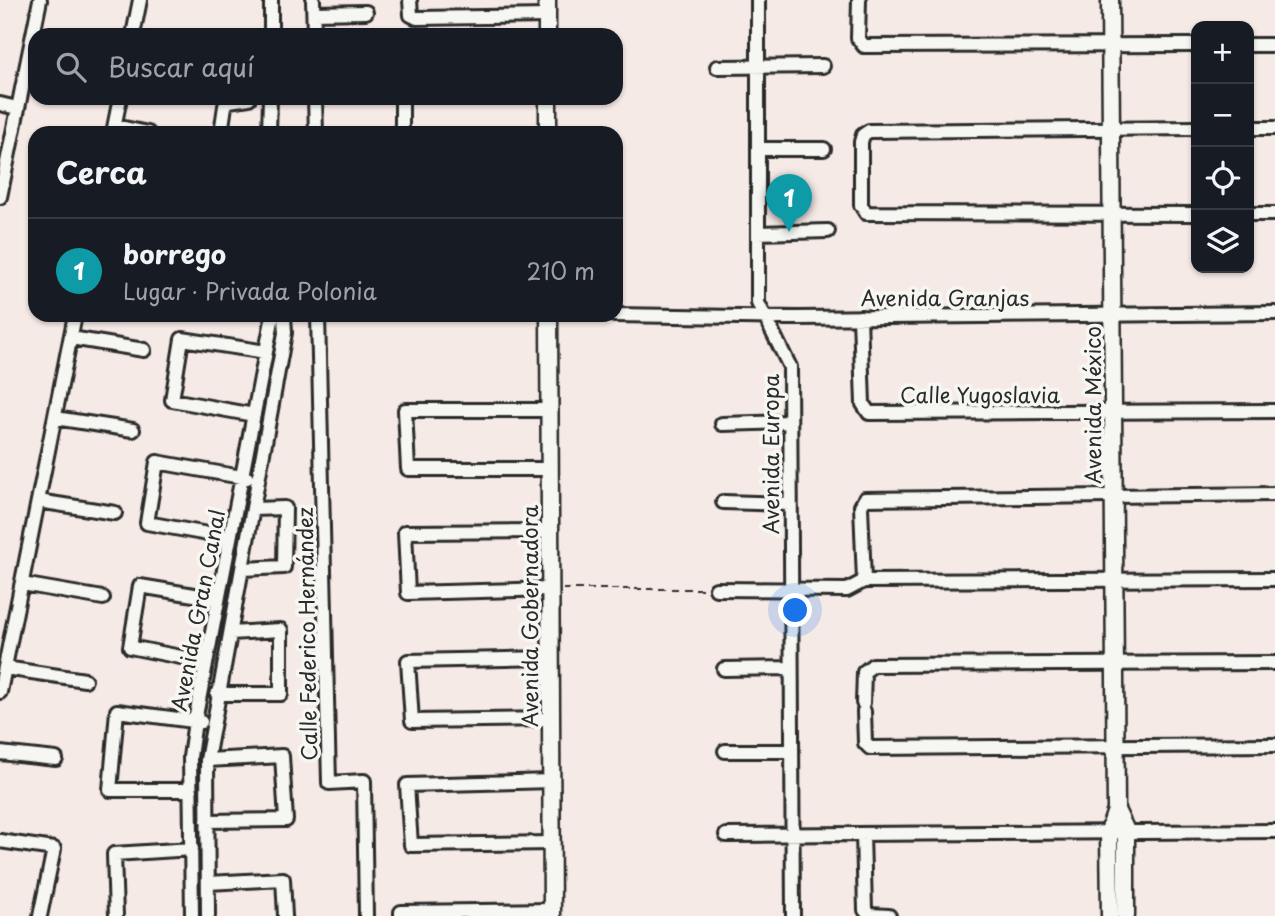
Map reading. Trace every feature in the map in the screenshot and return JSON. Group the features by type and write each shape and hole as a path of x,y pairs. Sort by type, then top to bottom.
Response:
{"street":[{"path":"34,28 40,0"},
{"path":"134,28 140,0"},
{"path":"271,0 271,28"},
{"path":"410,0 411,15 417,18 547,8 547,28"},
{"name":"Avenida Europa","path":"758,0 758,303 789,362 793,916"},
{"path":"859,0 858,38 864,46 1191,45"},
{"name":"Avenida México","path":"1110,0 1114,747 1117,831 1126,916"},
{"path":"314,28 314,7 366,12"},
{"path":"1254,46 1275,46"},
{"path":"0,197 28,56"},
{"path":"717,66 823,66"},
{"path":"0,104 17,108"},
{"path":"115,126 119,105"},
{"path":"222,126 226,105"},
{"path":"269,126 270,105"},
{"path":"315,105 316,126"},
{"path":"402,105 402,126"},
{"path":"548,105 548,126"},
{"path":"1191,128 869,131 863,135 861,205 866,214 1191,214"},
{"path":"1254,128 1275,128"},
{"path":"758,149 824,149"},
{"path":"1254,214 1275,214"},
{"path":"758,233 828,231"},
{"name":"Avenida Granjas","path":"623,315 860,317 1275,313"},
{"name":"Calle Yugoslavia","path":"860,317 863,404 866,412 994,415 1275,411"},
{"path":"0,692 74,322"},
{"name":"Avenida Gran Canal","path":"192,916 190,757 272,322"},
{"name":"Avenida Gran Canal","path":"208,916 207,760 217,694 254,509 285,332 284,322"},
{"name":"Calle Federico Hernández","path":"318,322 328,783 364,781 366,916"},
{"name":"Avenida Gobernadora","path":"549,322 552,913"},
{"path":"71,338 144,349"},
{"path":"254,415 172,400 182,339 266,352"},
{"path":"549,410 405,410 408,469 550,469"},
{"path":"55,418 133,430"},
{"path":"722,424 789,422"},
{"path":"230,538 147,523 157,462 258,480"},
{"path":"864,581 863,500 1275,494"},
{"path":"38,501 115,513"},
{"path":"723,502 790,504"},
{"path":"243,569 284,567 285,508 254,509"},
{"path":"550,531 405,532 408,593 550,589"},
{"path":"716,589 847,590 864,581 1275,579"},
{"path":"22,584 103,598"},
{"path":"206,662 130,647 140,586 218,599"},
{"path":"217,694 281,694 281,630 231,633"},
{"path":"551,658 408,661 412,720 551,719"},
{"path":"1275,663 873,665 867,668 863,707 866,746 1275,745"},
{"path":"5,668 85,680"},
{"path":"724,668 791,668"},
{"path":"191,790 110,790 117,711 212,724"},
{"path":"725,751 791,751"},
{"path":"0,753 56,759"},
{"path":"207,760 282,755 286,820 207,821"},
{"path":"551,781 407,785 411,845 552,843"},
{"name":"Avenida México","path":"1110,916 1117,831"},
{"path":"726,835 1275,831"},
{"path":"863,834 864,910 869,915 889,916"},
{"path":"0,841 54,849 40,916"},
{"path":"116,916 114,854 192,849"},
{"path":"208,883 283,879 285,916"},
{"path":"401,916 401,912 552,913"}],"path":[{"path":"550,589 716,589"}],"place":[{"name":"borrego","path":"789,232"}]}
